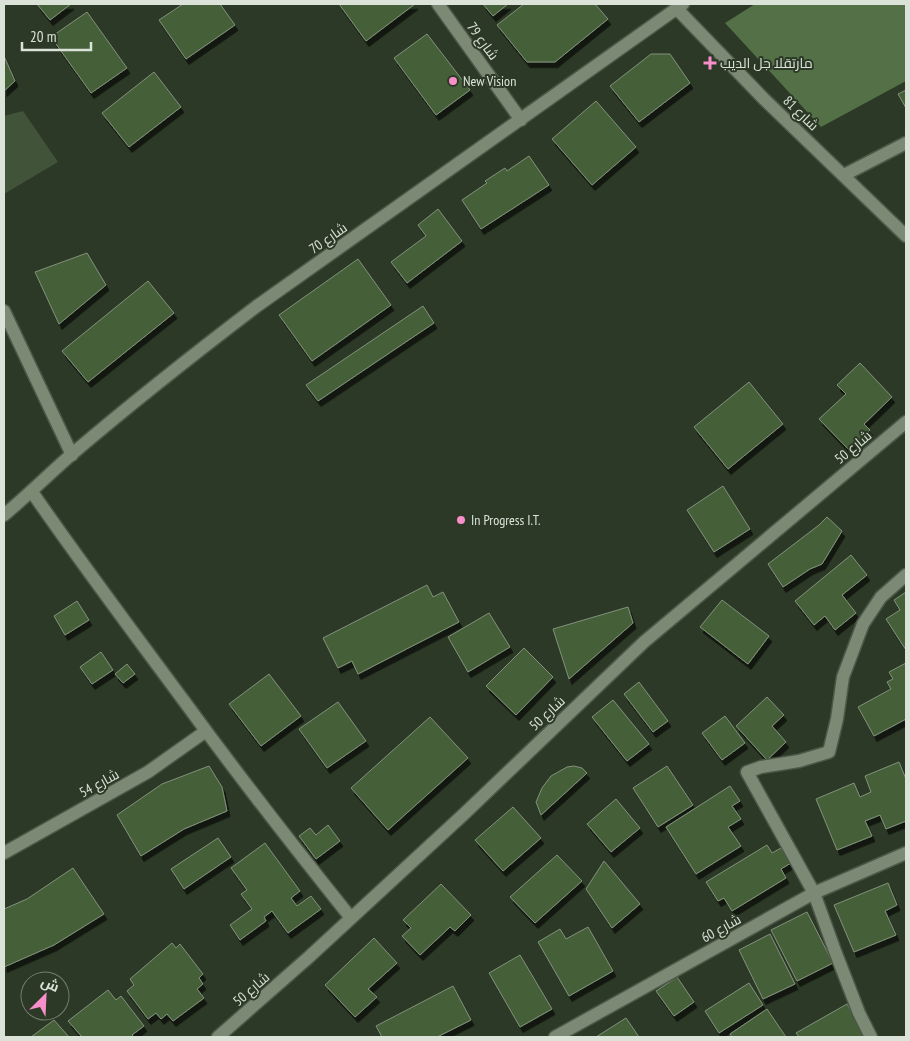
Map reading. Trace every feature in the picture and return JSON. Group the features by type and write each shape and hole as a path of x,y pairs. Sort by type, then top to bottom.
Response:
{"street":[{"name":"شارع 79","path":"438,4 521,120"},
{"name":"شارع 70","path":"4,515 72,455 257,306 680,6"},
{"name":"شارع 81","path":"680,6 764,99 906,236"},
{"path":"844,175 906,143"},
{"path":"4,311 72,455"},
{"name":"شارع 50","path":"218,1037 309,957 464,814 644,642 906,422"},
{"path":"32,492 100,590 289,841 351,918"},
{"path":"872,1037 855,1004 814,892 747,772 761,767 799,761 829,752 837,719 843,677 863,624 880,597 906,575"},
{"name":"شارع 54","path":"4,854 148,772 206,731"},
{"name":"شارع 60","path":"554,1037 814,892 906,853"}],"green space":[{"path":"755,4 906,4 906,81 821,127 725,23"},
{"path":"23,111 58,162 4,194 4,116"}],"building":[{"path":"37,4 71,4 50,20"},
{"path":"183,4 220,4 235,25 186,59 159,20"},
{"path":"339,4 415,4 366,41"},
{"path":"483,4 508,4 493,16"},
{"path":"524,4 595,4 608,19 555,62 527,62 497,25"},
{"path":"87,12 127,68 91,93 51,37"},
{"path":"427,34 470,90 436,115 394,58"},
{"path":"651,54 670,54 690,83 639,122 610,86"},
{"path":"4,56 15,81 4,91"},
{"path":"154,72 181,107 129,147 102,113"},
{"path":"906,90 906,108 898,94"},
{"path":"596,101 636,147 592,185 552,139"},
{"path":"529,156 549,185 481,229 462,200 487,183 485,181 505,168 507,171"},
{"path":"438,209 462,241 407,283 391,262 426,236 418,225"},
{"path":"87,253 106,285 59,324 35,272"},
{"path":"358,259 391,305 312,361 279,315"},
{"path":"148,281 174,313 88,382 62,351"},
{"path":"423,306 434,323 318,401 306,385"},
{"path":"860,363 892,397 864,424 870,430 849,450 819,419 846,394 837,385"},
{"path":"749,382 783,424 728,469 694,427"},
{"path":"723,486 750,529 714,552 687,510"},
{"path":"827,517 842,531 822,564 810,569 783,587 768,564"},
{"path":"851,555 867,575 842,595 856,613 835,630 825,616 814,625 795,601"},
{"path":"427,585 433,597 443,592 459,622 358,674 352,661 338,668 323,638"},
{"path":"906,592 906,650 886,619 900,610 894,600"},
{"path":"722,600 769,636 748,664 700,627"},
{"path":"77,601 89,620 65,635 54,616"},
{"path":"628,607 633,623 569,679 553,629"},
{"path":"489,613 510,647 468,672 448,637"},
{"path":"524,648 553,677 516,715 486,686"},
{"path":"101,652 113,670 92,684 80,667"},
{"path":"906,663 906,719 874,736 858,707 891,689 887,682 893,679 889,672"},
{"path":"127,664 135,674 123,683 115,674"},
{"path":"269,674 301,716 261,746 229,704"},
{"path":"639,682 668,721 653,732 624,694"},
{"path":"767,697 784,715 772,726 786,742 767,760 736,726"},
{"path":"613,700 649,744 627,761 592,717"},
{"path":"338,702 366,741 327,768 299,729"},
{"path":"725,716 745,743 722,760 702,733"},
{"path":"430,717 468,758 388,830 351,788"},
{"path":"899,762 906,779 906,821 886,829 880,815 865,821 872,836 837,850 816,799 854,783 860,797 871,792 865,776"},
{"path":"209,766 222,787 227,811 184,829 141,856 117,815 162,784"},
{"path":"667,766 693,805 658,827 633,788"},
{"path":"567,767 582,768 587,773 541,815 536,802 542,788 551,776"},
{"path":"730,786 740,801 732,806 741,819 728,827 741,846 696,874 666,827"},
{"path":"616,799 640,828 611,852 587,824"},
{"path":"513,807 541,838 503,871 475,840"},
{"path":"328,825 340,841 316,859 299,836 310,828 316,835"},
{"path":"218,838 231,857 184,889 171,869"},
{"path":"265,843 300,891 291,898 297,906 311,896 321,909 288,933 272,911 264,917 266,921 240,940 230,925 252,909 241,894 247,890 231,868"},
{"path":"767,845 772,853 781,848 791,863 781,869 786,878 732,911 724,898 718,901 706,882"},
{"path":"557,855 582,881 535,923 510,897"},
{"path":"604,861 640,904 612,928 586,889"},
{"path":"73,868 104,914 54,945 4,967 4,909 27,899"},
{"path":"888,883 897,905 885,911 896,935 854,952 834,905"},
{"path":"441,884 471,915 455,931 450,927 420,955 402,936 411,928 403,920"},
{"path":"807,912 833,963 797,981 771,930"},
{"path":"588,927 613,971 569,996 538,942 560,929 566,939"},
{"path":"770,934 795,984 763,999 739,950"},
{"path":"374,938 397,963 368,989 377,997 355,1017 325,985"},
{"path":"172,943 176,948 180,944 203,974 199,978 203,984 197,989 204,998 173,1021 167,1014 161,1019 156,1013 148,1019 127,991 134,985 130,979"},
{"path":"520,955 552,1009 520,1027 489,973"},
{"path":"677,977 694,1002 674,1016 656,991"},
{"path":"749,983 763,1005 719,1033 705,1011"},
{"path":"453,986 471,1020 437,1037 382,1037 376,1026"},
{"path":"108,990 116,1000 121,996 144,1026 132,1035 134,1037 82,1037 68,1021"},
{"path":"847,1004 866,1037 799,1037 796,1033"},
{"path":"767,1009 786,1037 732,1037 730,1034"},
{"path":"626,1018 639,1037 596,1037"},
{"path":"55,1021 69,1037 31,1037"}],"place":[{"name":"مارتقلا جل الديب","path":"710,63"},
{"name":"New Vision","path":"453,81"},
{"name":"In Progress I.T.","path":"461,520"}]}
